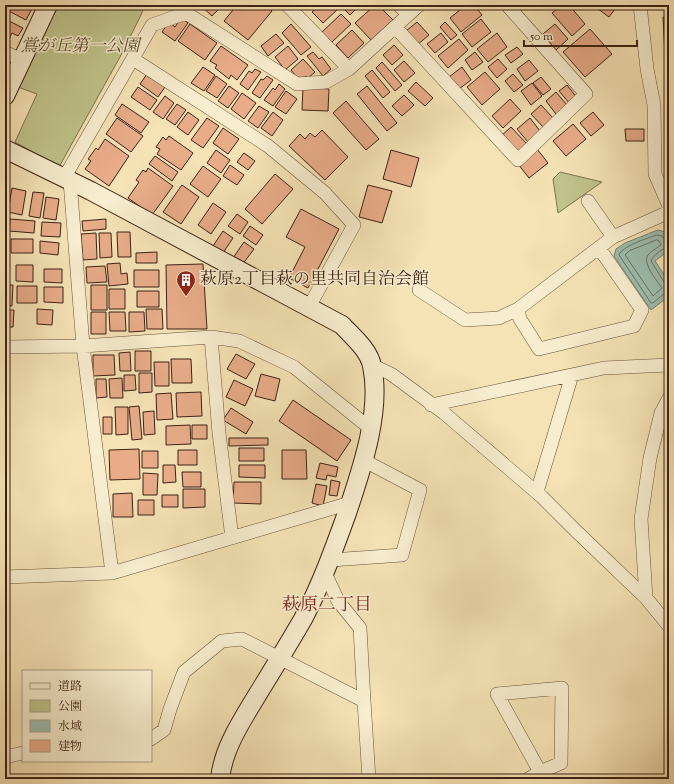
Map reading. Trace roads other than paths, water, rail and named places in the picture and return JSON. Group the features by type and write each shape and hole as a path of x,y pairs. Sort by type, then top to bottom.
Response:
{"street":[{"path":"5,96 48,5"},
{"path":"287,5 349,69"},
{"path":"399,5 408,15"},
{"path":"112,573 83,346 67,179 152,25 186,13 297,84 326,82 349,69 419,5"},
{"path":"396,27 518,160 586,94 507,5"},
{"path":"640,5 647,69 654,106 655,174 669,206"},
{"path":"5,52 21,60"},
{"path":"133,59 268,146 325,193 354,225 309,307"},
{"path":"5,150 67,179 342,325 364,350 372,365 375,390 371,429 350,503 328,566 303,618 230,744 221,769 220,779"},
{"path":"588,200 613,237"},
{"path":"419,290 465,320 499,318 518,309 613,237 669,212"},
{"path":"518,309 520,319 539,349 634,326 642,310 599,248"},
{"path":"211,337 219,433 232,538"},
{"path":"5,347 83,346 211,337 239,341 294,367 371,429"},
{"path":"372,365 391,374 431,405 444,413 537,492 646,598 669,626"},
{"path":"431,405 604,368 669,365"},
{"path":"537,492 572,375"},
{"path":"646,598 641,519 650,458 661,413 669,398"},
{"path":"328,566 402,555 420,490 363,460"},
{"path":"5,577 112,573 350,503"},
{"path":"328,566 338,601 360,628 369,779"},
{"path":"152,738 164,730 184,672 222,641 242,639 364,701"},
{"path":"528,779 540,772 561,764 562,688 497,694 540,772"},
{"path":"5,756 22,753"}],"water":[{"path":"658,230 665,232 669,241 669,250 655,261 669,282 669,296 651,310 614,256 616,249 625,243"}],"place":[{"name":"萩原2丁目萩の里共同自治会館","path":"186,297"}],"district":[{"name":"萩原二丁目","path":"327,606"}],"park label":[{"name":"鴬が丘第一公園","path":"80,47"}]}
